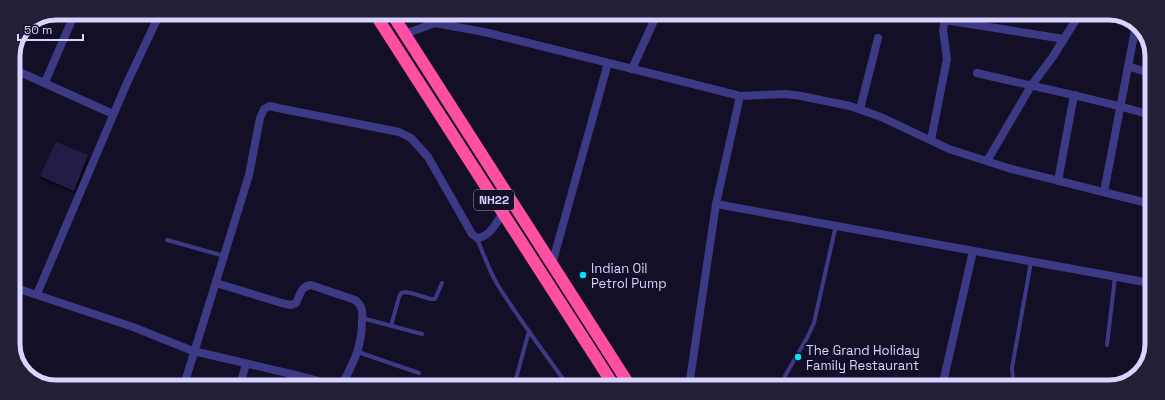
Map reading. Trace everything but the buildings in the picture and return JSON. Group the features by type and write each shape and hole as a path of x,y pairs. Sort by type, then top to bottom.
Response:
{"highway":[{"name":"NH22","path":"379,20 610,380"},
{"name":"NH22","path":"396,20 626,380"}],"street":[{"path":"44,82 72,20"},
{"path":"37,294 113,114 157,20"},
{"path":"632,69 654,20"},
{"path":"931,140 947,58 943,30 945,20"},
{"path":"961,20 1064,39"},
{"path":"987,161 1031,86 1076,20"},
{"path":"405,34 435,23 484,32 740,96 767,94 801,96 860,109 882,117 949,149 987,161 1145,202"},
{"path":"1104,192 1135,31"},
{"path":"860,109 878,38"},
{"path":"552,264 608,63"},
{"path":"1128,66 1145,72"},
{"path":"20,71 113,114"},
{"path":"977,72 1145,113"},
{"path":"690,380 716,204 740,96"},
{"path":"1058,180 1074,96"},
{"path":"185,380 193,351 216,283 249,175 260,118 264,109 270,106 399,132 411,138 428,157 472,234 477,238 482,238 488,234 503,213"},
{"path":"716,204 1145,282"},
{"path":"944,380 973,251"},
{"path":"216,283 285,304 296,303 302,290 306,286 311,285 355,300 359,303 362,308 362,333 358,352 344,380"},
{"path":"20,289 133,327 193,351 315,380"},
{"path":"241,380 246,364"},
{"path":"290,380 292,374"}],"lane":[{"path":"785,376 814,323 836,225"},
{"path":"477,238 497,283 564,380"},
{"path":"167,240 224,256"},
{"path":"1013,380 1012,368 1031,261"},
{"path":"1107,345 1115,277"},
{"path":"391,326 401,294 406,292 435,299 442,283"},
{"path":"362,318 422,334"},
{"path":"516,380 529,331"},
{"path":"358,352 419,373"}],"place":[{"name":"Indian Oil Petrol Pump","path":"583,275"},
{"name":"The Grand Holiday Family Restaurant","path":"798,357"}]}
